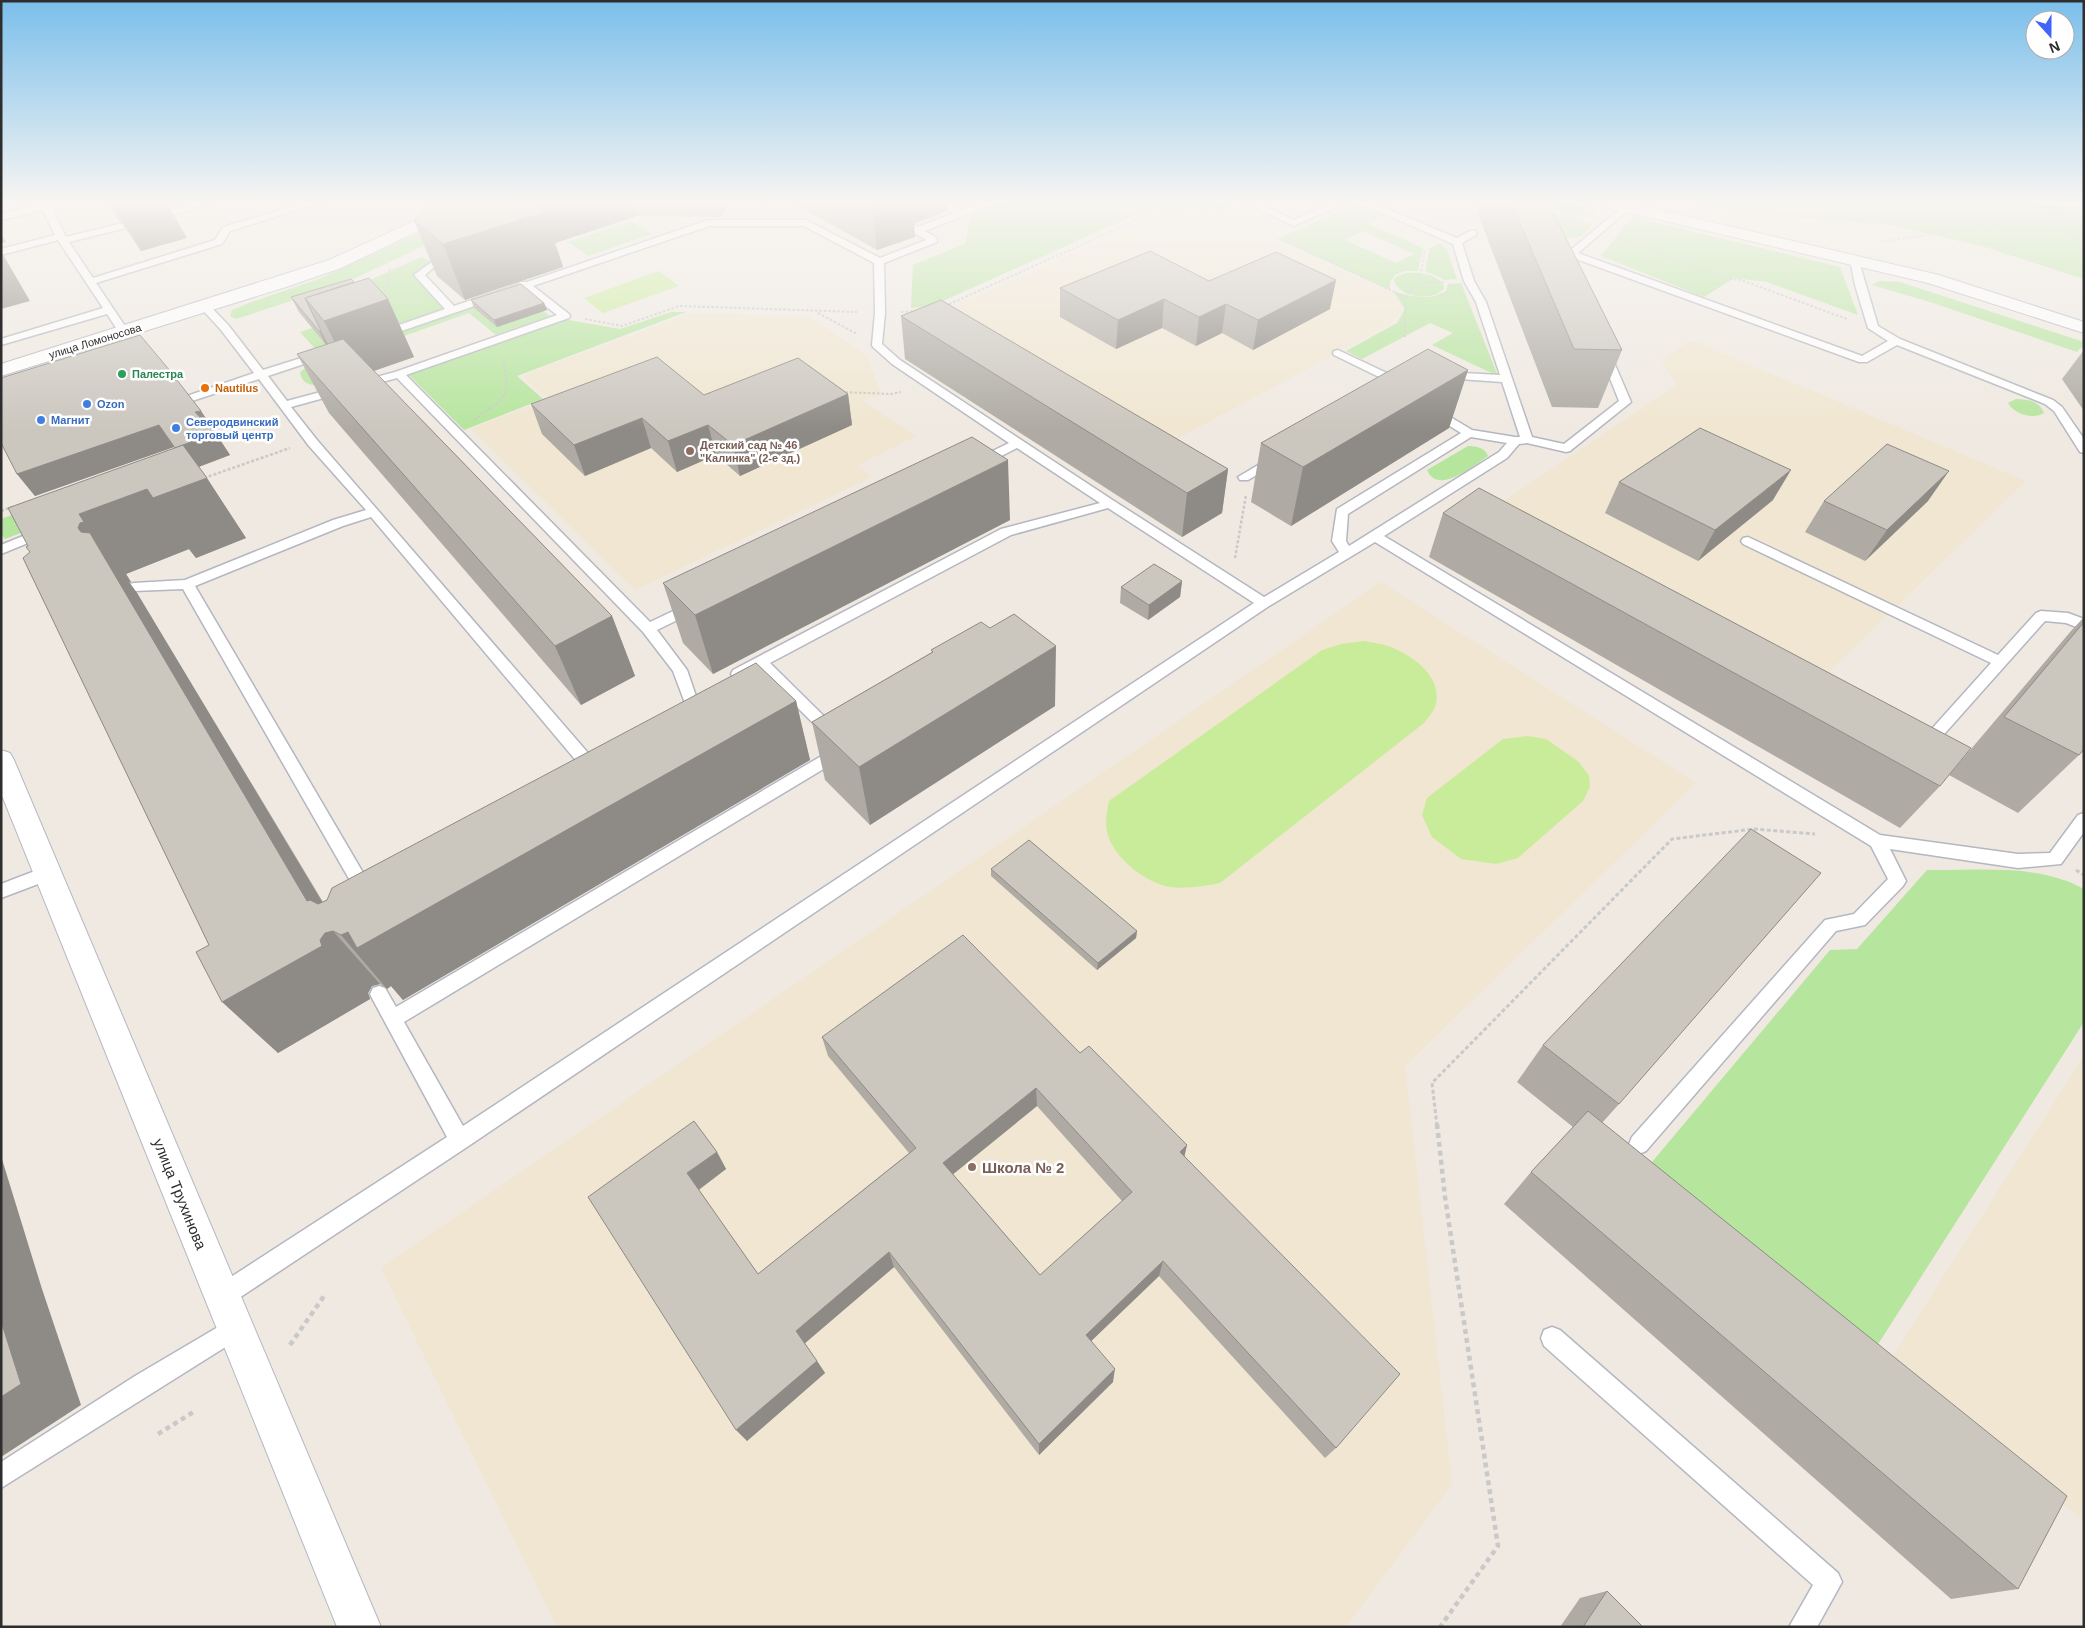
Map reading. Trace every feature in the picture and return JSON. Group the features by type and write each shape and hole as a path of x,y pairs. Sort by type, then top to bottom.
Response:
{"street":[{"name":"улица Ломоносова","path":"1,370 293,278"},
{"path":"1929,278 2084,328"},
{"name":"улица Трухинова","path":"1,760 359,1627"}],"lane":[{"path":"90,278 124,332"},
{"path":"92,281 102,278"},
{"path":"421,278 452,310"},
{"path":"363,340 542,278"},
{"path":"880,278 880,313 877,345 896,362 1110,504 1264,603"},
{"path":"1468,278 1481,302 1508,378 1521,440"},
{"path":"1636,278 1863,360 1896,341"},
{"path":"1858,278 1873,328 1896,341 2049,402 2058,409 2084,449"},
{"path":"524,284 565,316"},
{"path":"205,307 225,328 313,443 374,512 601,780"},
{"path":"1,342 109,310"},
{"path":"284,405 399,374 565,316"},
{"path":"1419,403 1470,433 1566,448 1625,402 1612,375 1599,338"},
{"path":"188,399 335,350"},
{"path":"1338,353 1387,376 1406,395 1387,394"},
{"path":"1436,379 1448,373 1508,378"},
{"path":"399,374 648,629 680,670 695,697 688,717"},
{"path":"2049,402 2060,393"},
{"path":"1347,553 1339,541 1342,512 1470,433"},
{"path":"1,1476 143,1384 228,1312 460,1140 1264,603 1503,455 1521,440"},
{"path":"966,469 1018,443"},
{"path":"1244,477 1286,453"},
{"path":"725,681 1006,532 1110,504"},
{"path":"134,588 188,584 338,523 374,512"},
{"path":"1,550 40,533 54,524"},
{"path":"1375,536 1877,841 2018,861 2055,859 2084,819"},
{"path":"1748,541 1999,661"},
{"path":"188,584 376,911"},
{"path":"648,629 701,602"},
{"path":"1923,747 2040,616 2068,618 2084,625"},
{"path":"394,1018 847,748 760,662"},
{"path":"1639,1144 1831,925 1859,920 1897,881 1877,841"},
{"path":"1,891 48,872"},
{"path":"379,994 460,1140"},
{"path":"1552,1338 1829,1582 1802,1627"}],"path":[{"path":"363,340 389,278"},
{"path":"943,307 1008,278"},
{"path":"1365,278 1406,297"},
{"path":"1405,338 1406,297 1419,283 1420,278"},
{"path":"1725,278 1741,280 1873,328"},
{"path":"565,316 622,326 679,306 816,312 880,313 916,311"},
{"path":"816,312 877,345"},
{"path":"460,435 483,412 501,401 505,393 508,382 500,339"},
{"path":"838,392 891,394 931,385"},
{"path":"198,480 285,449 313,443"},
{"path":"1230,582 1246,495"},
{"path":"1,511 19,505"},
{"path":"1440,1627 1498,1546 1446,1206 1432,1083 1672,839 1754,829 1859,836 1877,841"},
{"path":"290,1345 324,1296"},
{"path":"158,1434 195,1411"}],"shaded area":[{"path":"1017,278 1360,278 1393,293 1404,309 1394,322 1171,442 945,310"},
{"name":"Детский сад № 46 \"Калинка\" (2-е зд.)","path":"690,313 810,317 866,355 881,393 863,401 916,436 858,465 872,477 635,590 471,429 547,399 522,376"},
{"path":"1691,340 2026,481 1813,687 1489,511 1677,385 1661,360"},
{"name":"Школа № 2","path":"1381,582 1696,783 1405,1066 1452,1484 1346,1627 557,1627 381,1268","holes":["1341,644 1109,801 1322,650"]},
{"path":"2084,1056 2084,1521 1889,1362"}],"green space":[{"path":"321,278 356,278 343,284 236,319 230,316 232,310"},
{"path":"375,278 419,278 449,307 318,352 300,332 372,309 355,287"},
{"path":"640,278 668,278 679,286 603,313 584,298"},
{"path":"912,278 994,278 934,305 911,308"},
{"path":"1363,278 1393,278 1390,282 1390,290"},
{"path":"1395,278 1435,278 1443,284 1444,288 1433,295 1417,296 1402,291 1394,280"},
{"path":"1441,278 1457,279 1444,280"},
{"path":"1656,278 1844,278 1858,315 1767,282 1734,278 1704,297"},
{"path":"1880,281 1900,282 2084,342 2084,345 2077,352 1933,303 1872,285"},
{"path":"1461,283 1498,376 1432,345 1453,333 1430,323 1362,359 1346,351 1397,323 1405,309 1393,291 1407,295 1427,297 1446,291 1448,284"},
{"path":"500,297 531,302 550,316 496,335 469,313 322,365 327,385 306,383 301,377 300,372 312,363"},
{"path":"671,312 686,312 517,376 543,399 464,430 409,375 563,319 620,329"},
{"path":"2016,399 2036,403 2044,413 2029,416 2019,413 2008,403"},
{"path":"1468,446 1480,448 1488,456 1465,471 1447,479 1439,480 1432,477 1427,470"},
{"path":"36,506 31,529 5,539 1,534 1,519"},
{"path":"1365,641 1388,646 1400,651 1418,663 1431,678 1437,697 1432,713 1424,723 1220,883 1177,888 1161,885 1151,881 1124,861 1112,844 1106,827 1109,801 1322,650 1341,644"},
{"path":"1527,736 1546,739 1579,762 1589,776 1590,787 1583,801 1518,858 1496,864 1461,859 1432,837 1422,815 1427,798 1503,739"},
{"path":"1927,870 2007,870 2028,872 2047,875 2084,889 2084,1022 1859,1374 1631,1187 1830,950 1857,949"}],"building":[{"path":"369,278 388,299 324,321 305,298"},
{"path":"1084,278 1203,278 1209,281 1216,278 1332,278 1336,280 1258,320 1226,304 1199,317 1164,299 1118,320 1060,288"},
{"path":"1544,278 1586,278 1622,350 1574,349"},
{"path":"351,279 354,282 305,298 321,331 291,297"},
{"path":"521,284 544,303 494,320 471,300"},
{"path":"941,300 1228,469 1187,493 901,316"},
{"name":"Северодвинский торговый центр","path":"140,335 171,372 166,375 166,378 177,380 201,411 195,412 215,433 175,448 159,425 17,474 1,443 1,378"},
{"path":"343,339 612,616 555,646 297,354"},
{"path":"1428,349 1468,370 1303,467 1261,443"},
{"path":"657,357 704,395 798,358 848,394 733,445 708,425 668,441 642,418 574,445 531,404"},
{"path":"1700,428 1791,470 1715,530 1619,482"},
{"path":"972,437 1008,460 695,615 663,583"},
{"path":"1887,444 1949,471 1887,530 1824,501"},
{"path":"183,445 207,478 153,498 147,489 79,514 84,522 80,523 78,528 81,532 90,533 307,901 310,900 318,904 327,900 332,888 756,663 796,701 357,948 348,932 341,935 333,931 325,933 320,940 322,946 222,1002 196,952 209,945 23,558 30,552 8,508"},
{"path":"1479,488 1971,748 1940,786 1443,513"},
{"path":"1154,564 1182,581 1149,605 1121,587"},
{"path":"1014,614 1056,646 859,767 812,722 981,622 990,628"},
{"path":"2084,622 2084,749 2079,755 2004,717"},
{"path":"1751,829 1821,873 1619,1104 1543,1045"},
{"path":"1029,840 1137,931 1098,963 991,869"},
{"path":"963,935 1080,1053 1089,1046 1187,1145 1180,1152 1400,1374 1336,1448 1163,1261 1086,1335 1115,1369 1039,1444 889,1252 796,1331 817,1361 736,1430 588,1197 694,1121 717,1152 687,1173 758,1274 916,1148 822,1037","holes":["1036,1088 1132,1192 1040,1275 943,1163"]},
{"path":"1588,1111 2067,1496 2018,1589 1531,1172"},
{"path":"1,1321 21,1384 1,1397"},
{"path":"1607,1591 1643,1627 1583,1627"}],"place":[{"name":"Палестра","path":"122,374"},
{"name":"Nautilus","path":"205,388"},
{"name":"Ozon","path":"87,404"},
{"name":"Магнит","path":"41,420"},
{"name":"Северодвинский торговый центр","path":"176,428"},
{"name":"Детский сад № 46 \"Калинка\" (2-е зд.)","path":"690,451"},
{"name":"Школа № 2","path":"972,1167"}]}
